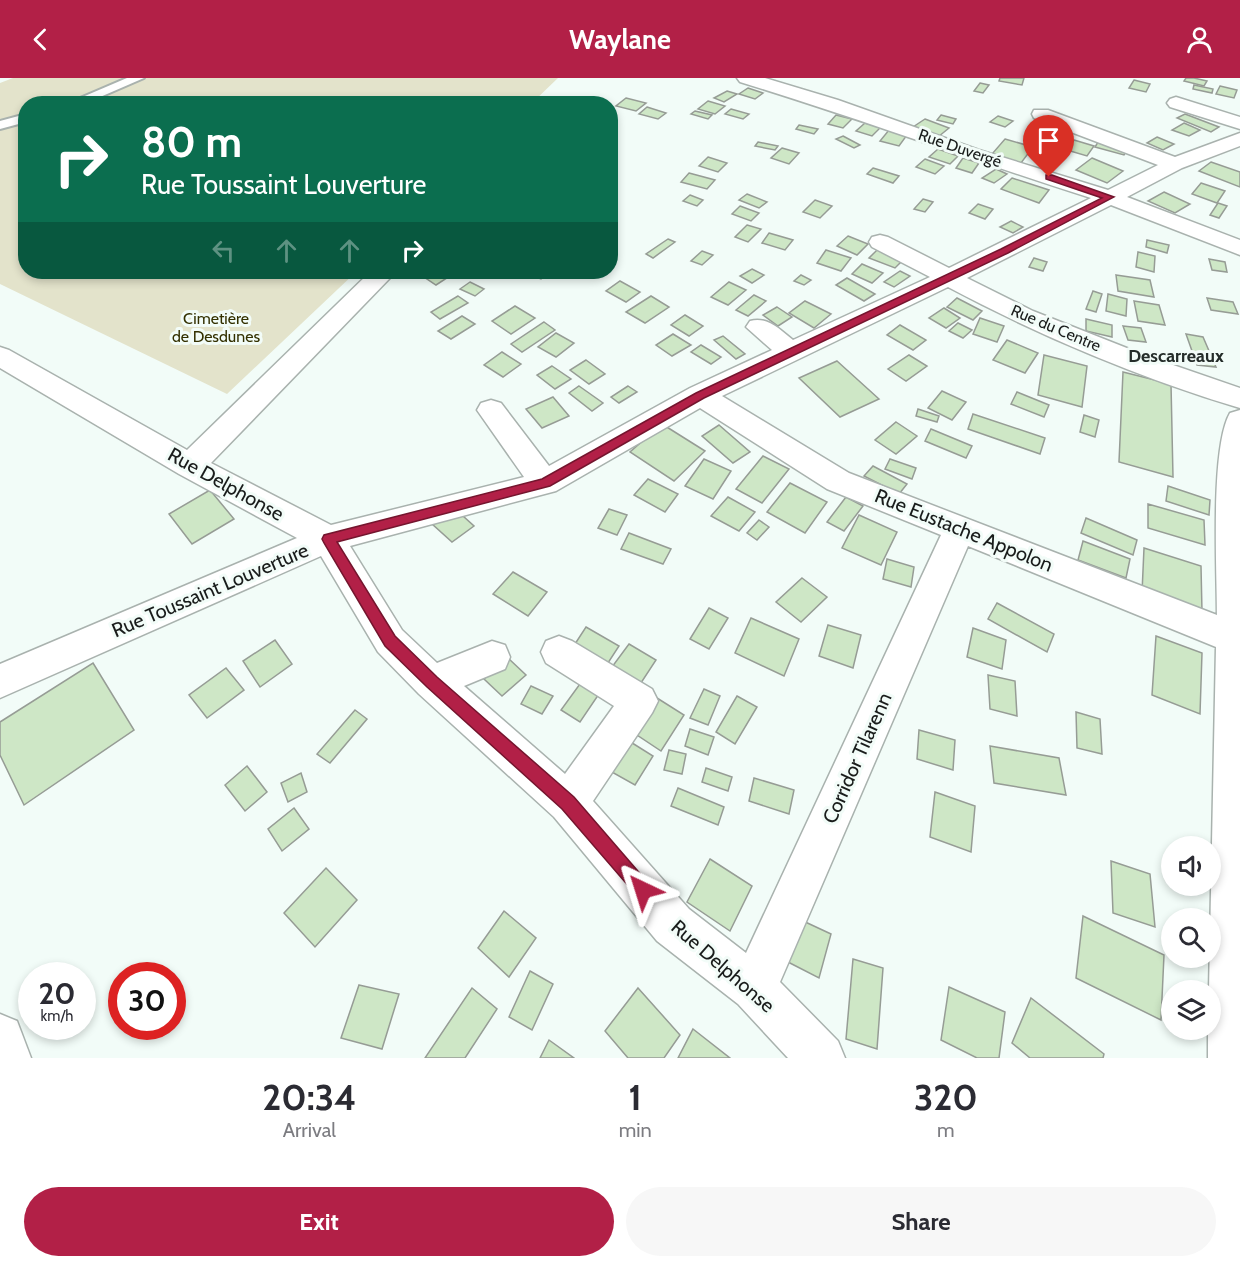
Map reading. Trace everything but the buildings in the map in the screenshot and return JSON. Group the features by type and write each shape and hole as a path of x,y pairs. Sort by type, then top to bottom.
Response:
{"street":[{"name":"Rue Duvergé","path":"746,78 842,108 972,154 1109,197 1240,248"},
{"path":"1176,103 1240,123"},
{"path":"1041,114 1175,164"},
{"name":"Rue Toussaint Louverture","path":"0,681 328,539 545,483 700,395 1005,251 1175,164 1240,139"},
{"name":"Rue du Centre","path":"880,242 1024,317 1138,362 1240,398"},
{"path":"190,466 376,279"},
{"path":"759,327 790,352"},
{"name":"Rue Delphonse","path":"0,356 190,466 328,539 390,641 432,682 568,803 673,925 754,988 821,1058"},
{"name":"Rue Eustache Appolon","path":"700,395 838,480 1237,638"},
{"path":"490,410 545,483"},
{"path":"1232,1058 1237,638 1233,464 1240,420"},
{"name":"Corridor Tilarenn","path":"754,988 960,528"},
{"path":"559,652 639,702 568,803"},
{"path":"432,682 492,657"},
{"path":"0,1038 7,1058"}],"lane":[{"path":"92,96 138,78"},
{"path":"0,125 18,120"}],"green space":[{"name":"Cimetière de Desdunes","path":"13,78 558,78 539,96 18,96 18,279 349,279 227,394 0,284 0,83"}],"district":[{"name":"Descarreaux","path":"1176,356"}],"route":[{"path":"643,890 568,803 432,682 390,641 328,539 545,483 700,395 1005,251 1109,197 1049,177"}]}
